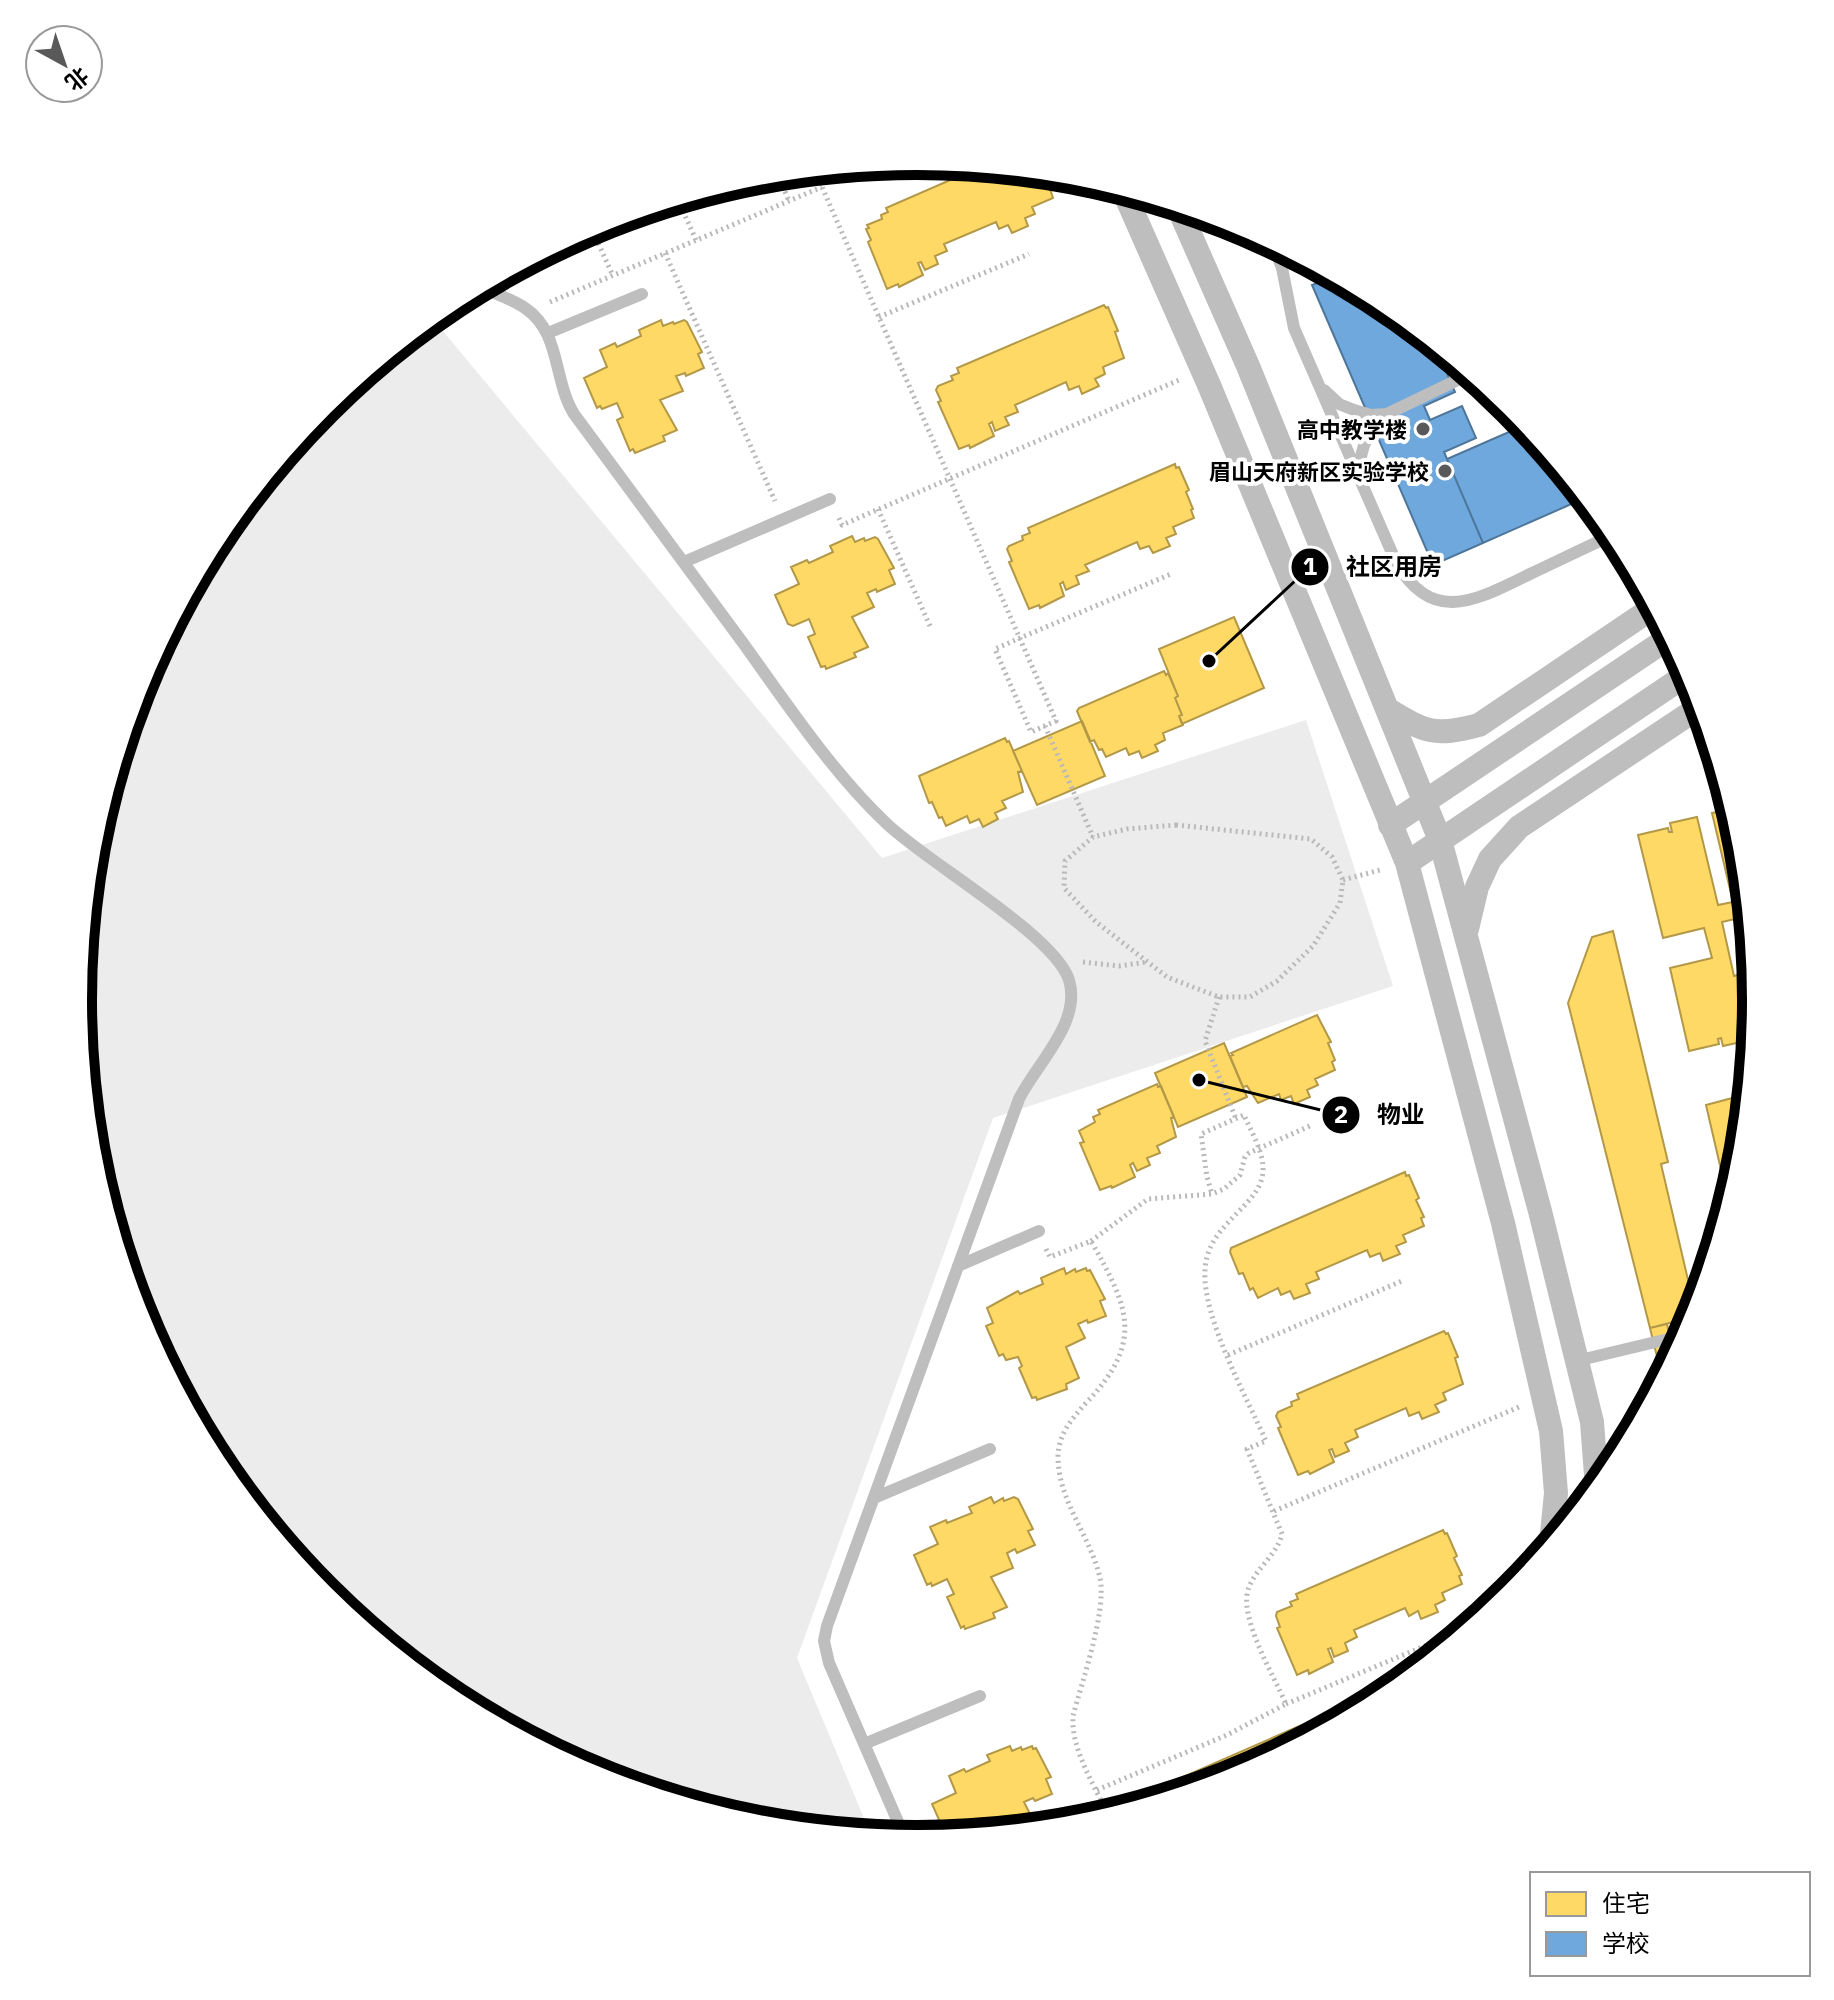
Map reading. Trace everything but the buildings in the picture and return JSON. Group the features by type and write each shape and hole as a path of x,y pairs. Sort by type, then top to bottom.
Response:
{"street":[{"path":"1129,202 1203,370 1407,863 1503,1223 1544,1396 1551,1431 1556,1493 1553,1525"},
{"path":"1184,220 1248,366 1440,840 1540,1211 1592,1422 1596,1469"},
{"path":"1387,709 1427,731 1450,733 1479,725 1645,613"},
{"path":"1587,692 1651,625"},
{"path":"1390,825 1661,643"},
{"path":"1407,863 1677,681"},
{"path":"1610,725 1684,697"},
{"path":"1466,932 1477,887 1490,859 1519,827 1690,713"}],"lane":[{"path":"1278,258 1294,328 1403,575 1421,593 1446,602 1473,601 1602,540"},
{"path":"493,293 529,311 548,333 567,403 795,714 870,808 906,841 1037,938 1058,960 1069,979 1072,999 1067,1020 1019,1099 827,1626 824,1641 829,1663 899,1824"},
{"path":"548,333 642,294"},
{"path":"1361,482 1359,468 1363,444 1376,423 1387,414 1460,379"},
{"path":"1319,384 1339,404 1371,415 1387,414"},
{"path":"684,562 830,499"},
{"path":"958,1266 1039,1231"},
{"path":"1576,1361 1669,1339"},
{"path":"874,1498 990,1449"},
{"path":"864,1744 980,1696"}],"path":[{"path":"819,181 950,478 1020,638 1056,721 1031,732 995,649 1020,638 1171,574"},
{"path":"783,186 789,201"},
{"path":"529,311 822,187"},
{"path":"682,210 696,240"},
{"path":"597,240 613,276"},
{"path":"665,253 783,519"},
{"path":"879,318 1029,254"},
{"path":"830,499 842,525 1203,370"},
{"path":"878,509 930,626"},
{"path":"1045,726 1093,837"},
{"path":"1176,825 1311,839 1332,857 1343,880 1340,903 1313,946 1277,981 1250,997 1219,997 1167,977 1096,922 1064,888 1065,861 1093,837 1127,829 1176,825"},
{"path":"1343,880 1407,863"},
{"path":"1058,960 1119,966 1147,962"},
{"path":"1219,997 1205,1041 1236,1119"},
{"path":"1212,1194 1201,1134 1244,1115 1259,1149 1262,1178 1252,1198 1219,1232 1206,1260 1207,1302 1266,1441 1247,1449 1282,1534 1280,1542 1248,1589 1246,1609 1286,1704"},
{"path":"1039,1231 1050,1257 1091,1241 1148,1199 1212,1194 1240,1175 1245,1157 1312,1125"},
{"path":"1091,1241 1120,1298 1126,1334 1117,1363 1107,1380 1062,1435 1058,1467 1065,1494 1095,1562 1102,1588 1072,1728 1103,1803"},
{"path":"1228,1355 1402,1281"},
{"path":"1274,1511 1544,1396"},
{"path":"1097,1790 1227,1735 1286,1704 1435,1642"}],"shaded area":[{"path":"440,327 882,858 1306,720 1393,986 993,1118 797,1658 866,1823 756,1809 652,1781 552,1740 459,1686 373,1620 297,1544 262,1502 231,1458 177,1365 155,1316 120,1214 99,1108 92,1000 99,892 120,786 136,735 177,635 203,587 262,498 334,417 373,380"}],"place":[{"name":"高中教学楼","path":"1423,429"},
{"name":"眉山天府新区实验学校","path":"1445,471"},
{"name":"社区用房","path":"1209,661"},
{"name":"物业","path":"1199,1080"}]}
